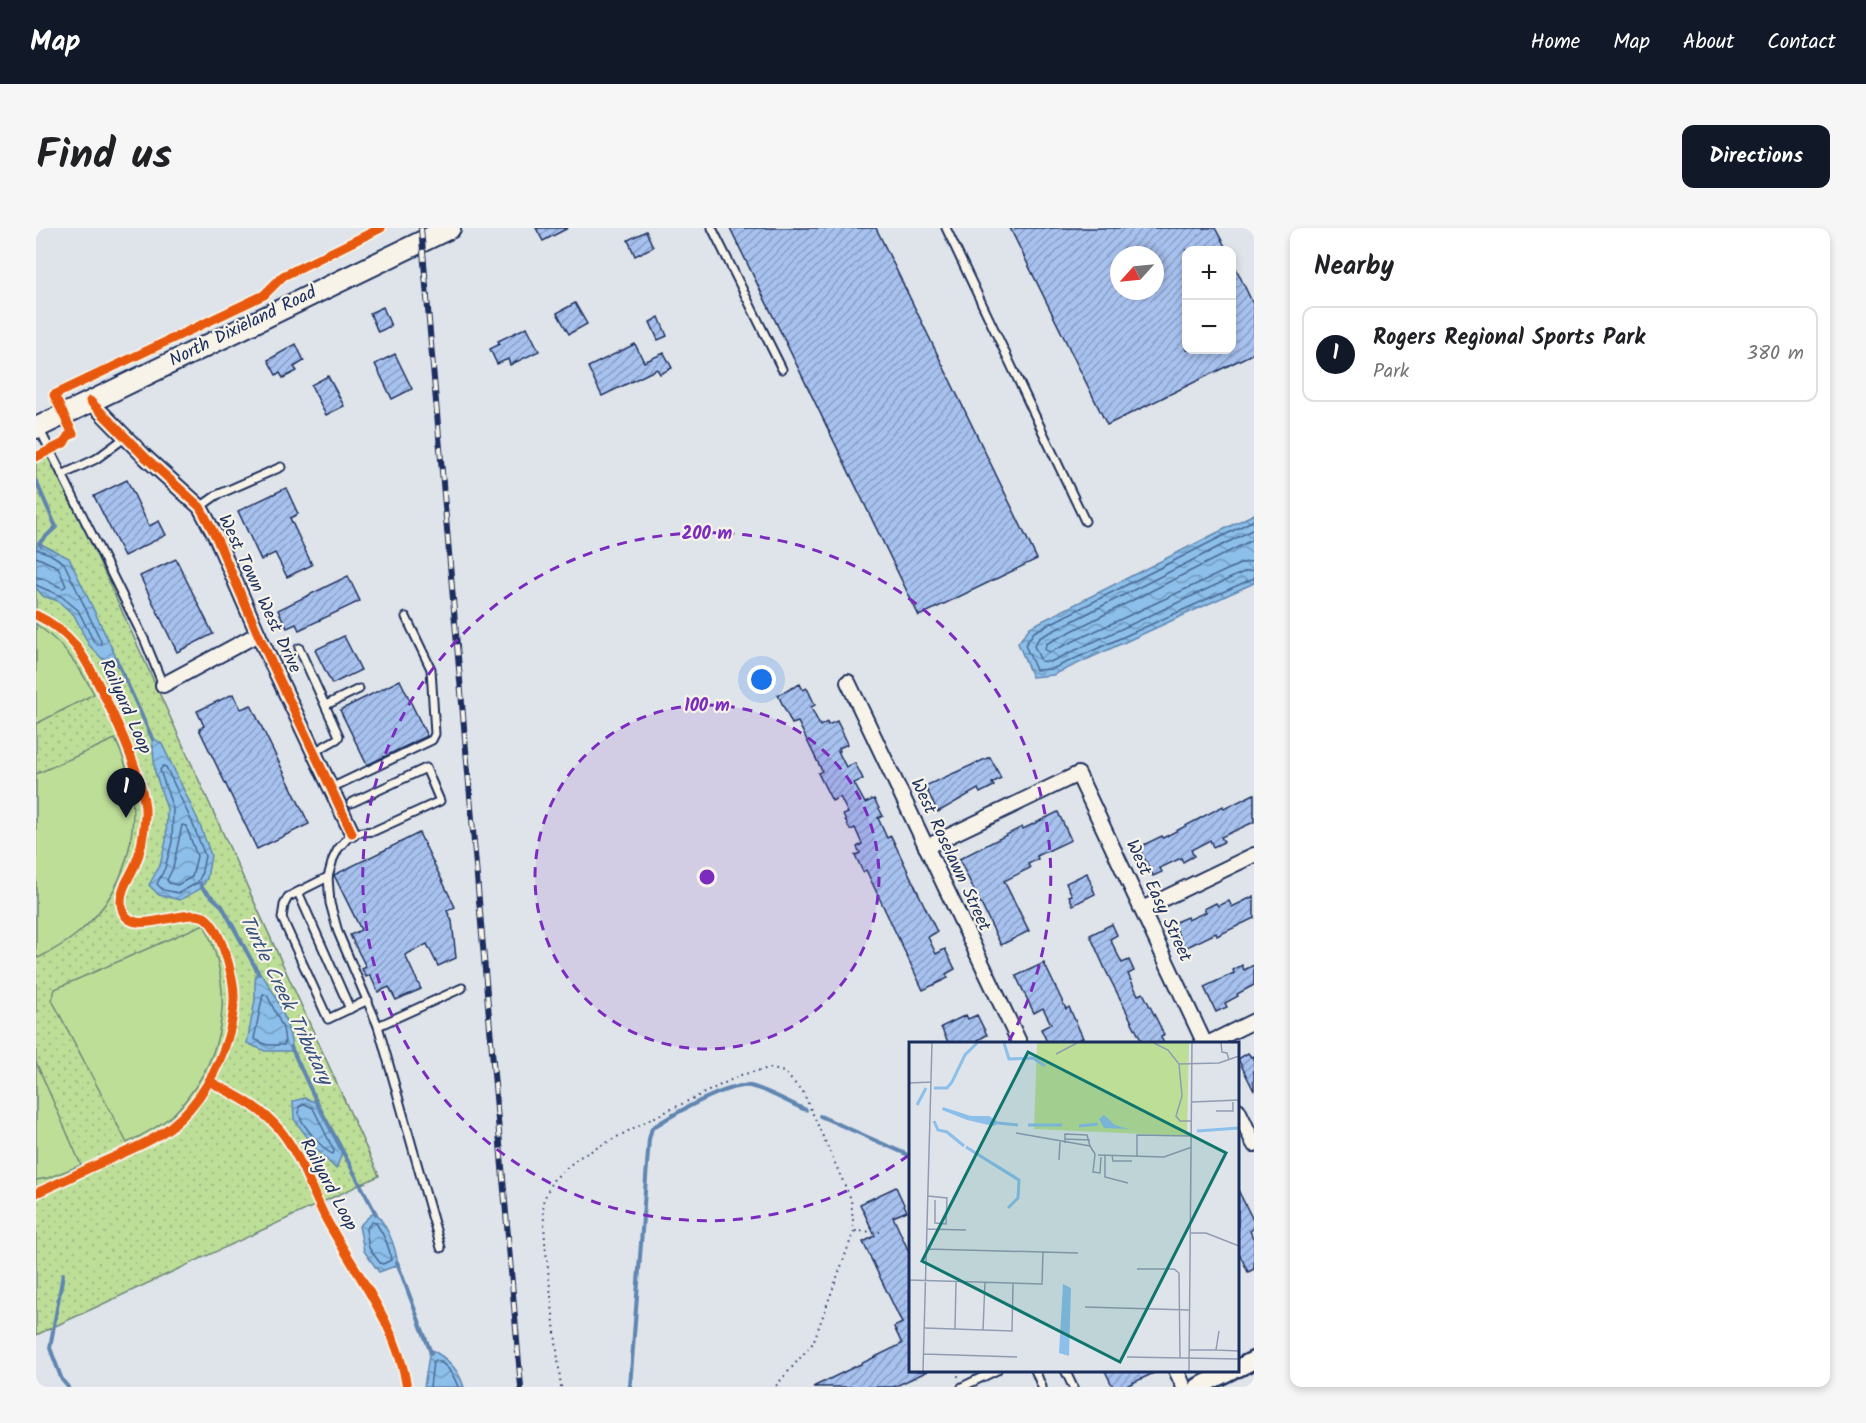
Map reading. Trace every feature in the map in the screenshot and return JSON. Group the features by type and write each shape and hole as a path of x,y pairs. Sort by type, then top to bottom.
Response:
{"main road":[{"name":"North Dixieland Road","path":"37,427 450,228"}],"street":[{"name":"West Town West Drive","path":"90,401 200,507 216,537 258,634 352,833"},
{"path":"163,685 258,634"},
{"name":"West Roselawn Street","path":"848,682 1019,1042"},
{"name":"West Easy Street","path":"926,847 1078,774 1205,1042"},
{"path":"1142,909 1254,855"},
{"path":"1210,1042 1254,1021"},
{"path":"1239,1112 1254,1144"},
{"path":"1239,1368 1254,1360"},
{"path":"1176,1372 1184,1387"},
{"path":"1198,1387 1230,1372"}],"lane":[{"path":"712,228 782,369"},
{"path":"946,228 1085,521"},
{"path":"37,427 145,641 163,685"},
{"path":"62,475 96,459 126,437"},
{"path":"200,507 217,495 281,466"},
{"path":"331,788 432,740 435,734 431,669 406,616"},
{"path":"299,648 339,736 338,739 314,752"},
{"path":"326,705 359,689"},
{"path":"351,802 426,768 440,801 374,831 352,833 338,849 328,877 330,903 338,932 378,1026 441,1248"},
{"path":"328,877 288,897 282,918 328,1019 368,1000"},
{"path":"298,892 350,1009"},
{"path":"378,1026 462,988"},
{"path":"961,1384 994,1372"},
{"path":"1035,1372 1042,1387"},
{"path":"1066,1372 1073,1387"}],"path":[{"path":"561,1387 545,1242 543,1202 552,1181 578,1158 643,1123 741,1075 768,1068 784,1072 803,1092 851,1199 854,1231 813,1343 775,1387"},
{"path":"854,1231 880,1232"}],"green space":[{"path":"50,453 379,1176 36,1335 36,460"},
{"path":"36,624 69,655 94,694 36,724"},
{"path":"115,739 125,764 131,791 133,817 130,843 123,869 112,893 97,915 72,938 38,958 36,954 36,774"},
{"path":"204,924 213,945 222,989 219,1032 213,1053 204,1073 176,1112 155,1128 127,1143 52,1000 55,989"},
{"path":"36,1062 81,1165 48,1178 36,1180"}],"water":[{"path":"1254,514 1254,583 1053,675 1032,677 1018,643 1030,627"},
{"path":"39,543 69,558 118,661 110,667 89,645 74,615 58,601 43,596 36,588 36,548"},
{"path":"152,737 162,744 198,820 211,855 207,878 202,888 180,900 159,895 149,885 160,865 166,841 167,809 155,772"},
{"path":"257,969 281,1008 293,1051 265,1051 247,1043 255,1000"},
{"path":"305,1098 317,1103 342,1153 336,1169 316,1149 294,1119 293,1101"},
{"path":"375,1211 390,1236 398,1265 379,1272 364,1251 359,1226"},
{"path":"430,1349 451,1364 459,1374 464,1387 424,1387"}],"building":[{"path":"536,228 568,228 543,241"},
{"path":"730,228 876,228 1037,559 919,616"},
{"path":"1010,228 1215,228 1225,246 1182,246 1182,354 1236,354 1236,268 1254,306 1254,353 1107,425"},
{"path":"646,231 653,247 635,256 628,240"},
{"path":"575,303 587,324 569,334 557,313"},
{"path":"383,307 391,326 378,332 370,313"},
{"path":"659,317 667,336 658,340 650,322"},
{"path":"527,327 539,351 510,365 508,359 497,364 490,349 500,344 498,341"},
{"path":"296,344 304,361 294,367 297,371 283,378 280,373 276,375 268,360"},
{"path":"635,344 644,362 664,353 672,368 660,374 657,369 602,396 588,367"},
{"path":"395,354 412,389 392,399 375,364"},
{"path":"328,376 344,406 326,415 311,385"},
{"path":"127,480 149,526 159,521 166,535 124,556 94,496"},
{"path":"286,488 298,514 290,518 312,565 287,577 275,553 261,560 238,511"},
{"path":"176,559 213,634 177,652 140,576"},
{"path":"348,576 360,601 299,630 296,624 287,628 278,610"},
{"path":"344,636 361,670 332,684 315,650"},
{"path":"400,680 427,736 367,765 340,710"},
{"path":"800,684 803,690 807,688 815,705 811,707 820,726 827,722 828,725 837,721 848,744 839,748 840,751 838,751 846,767 855,763 863,779 854,783 865,803 874,799 883,816 878,818 887,838 891,836 937,932 928,937 936,954 945,949 955,969 946,974 948,978 923,990 866,870 863,872 855,855 860,853 857,847 862,844 855,828 850,830 843,815 848,813 840,797 832,801 818,773 822,771 798,722 792,724 778,695"},
{"path":"233,694 241,709 251,705 309,824 257,849 199,729 204,726 197,711"},
{"path":"990,757 1001,778 992,783 994,786 980,793 978,789 938,812 925,786"},
{"path":"1254,794 1254,822 1221,837 1224,842 1213,847 1210,840 1191,850 1194,856 1183,862 1181,858 1160,868 1162,872 1153,876 1139,847 1162,836 1163,838 1223,806 1224,809"},
{"path":"1058,812 1071,840 1037,856 1038,859 1028,864 1030,868 1004,881 1029,931 1001,945 959,859 1022,827 1023,829"},
{"path":"419,833 455,907 447,911 452,921 456,958 438,966 427,944 405,955 421,989 396,1000 389,987 378,992 370,975 366,977 362,969 366,967 350,935 361,930 334,875"},
{"path":"1087,873 1095,894 1073,905 1069,896 1072,895 1066,883"},
{"path":"1254,896 1254,918 1185,948 1173,923 1187,917 1188,920 1206,912 1204,909 1216,903 1218,906 1229,901 1232,907"},
{"path":"1112,924 1117,935 1110,939 1122,963 1129,960 1134,971 1128,974 1138,995 1143,993 1164,1035 1161,1037 1163,1042 1142,1042 1090,935"},
{"path":"1044,963 1066,1009 1069,1007 1083,1038 1075,1042 1047,1042 1041,1029 1051,1024 1043,1008 1034,1013 1016,976"},
{"path":"1242,965 1244,970 1254,965 1254,985 1237,994 1238,996 1225,1003 1227,1007 1216,1012 1204,987 1234,973 1233,970"},
{"path":"966,1015 968,1019 977,1015 987,1035 978,1040 979,1042 948,1042 941,1027"},
{"path":"1248,1053 1251,1057 1254,1056 1254,1091 1239,1061 1239,1058"},
{"path":"896,1187 907,1211 893,1217 909,1252 909,1372 926,1372 894,1387 813,1387 902,1344 894,1327 902,1323 863,1242 875,1236 860,1204"},
{"path":"1239,1192 1254,1222 1254,1228 1250,1231 1254,1240 1254,1269 1248,1272 1239,1253"},
{"path":"1106,1372 1156,1372 1124,1387 1113,1387"}],"waterway":[{"name":"Turtle Creek Tributary","path":"36,481 56,527 39,543 41,545"},
{"name":"Turtle Creek Tributary","path":"116,659 153,740"},
{"name":"Turtle Creek Tributary","path":"200,883 202,888 222,906 259,974"},
{"name":"Turtle Creek Tributary","path":"291,1047 317,1103 376,1214"},
{"path":"630,1387 649,1139 652,1128 715,1094 741,1086 764,1090 806,1110"},
{"path":"820,1116 906,1154"},
{"name":"Turtle Creek Tributary","path":"397,1262 431,1353"},
{"path":"63,1274 50,1348 62,1380 68,1387"}],"railway":[{"path":"421,228 521,1387"}],"cycle path":[{"path":"36,457 64,443 68,436 73,434 54,395 264,295 283,276 381,228"},
{"path":"90,401 144,456 200,507 216,537 258,634 352,833"},
{"name":"Railyard Loop","path":"36,615 62,632 75,645 84,659 108,702 138,779 144,800 144,829 137,859 122,893 121,903 125,915 133,921 143,923 182,916 204,917 214,928 222,945 231,971 234,996 227,1041 219,1061 199,1097 181,1118 143,1144 36,1193"},
{"name":"Railyard Loop","path":"209,1081 256,1108 273,1122 287,1140 300,1162 326,1219 385,1321 402,1364 407,1387"}],"place":[{"name":"Rogers Regional Sports Park","path":"126,818"}]}
